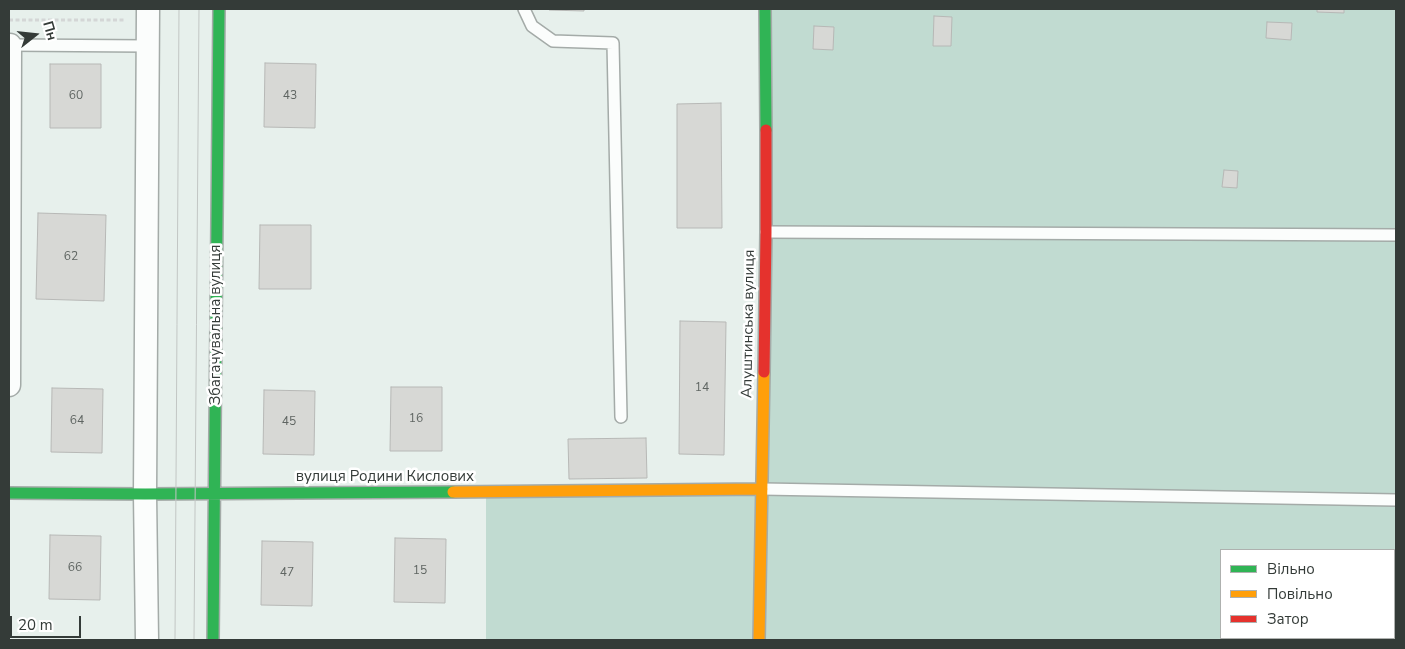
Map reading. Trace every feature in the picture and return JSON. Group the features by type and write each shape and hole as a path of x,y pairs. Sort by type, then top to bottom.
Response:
{"street":[{"name":"Збагачувальна вулиця","path":"214,640 218,9"},
{"name":"Алуштинська вулиця","path":"759,640 766,232 765,9"},
{"path":"147,640 145,494 148,15"},
{"path":"9,45 9,386"},
{"name":"вулиця Родини Кислових","path":"9,493 145,494 762,489"}],"lane":[{"path":"524,9 532,26 553,41 613,43 621,417"},
{"path":"9,45 148,46"},
{"path":"766,232 1396,235"},
{"path":"762,489 1396,500"}],"path":[{"path":"9,20 148,15"}],"green space":[{"path":"765,9 1396,9 1396,640 486,640 486,491 762,489"}],"building":[{"path":"584,9 584,11 549,10"},
{"path":"1317,9 1344,9 1344,13 1317,12"},
{"path":"934,16 952,17 951,46 933,46"},
{"path":"1267,22 1292,23 1291,40 1266,38"},
{"path":"814,26 834,27 833,50 813,49"},
{"path":"265,63 316,64 315,128 264,127"},
{"path":"50,64 101,64 101,128 50,128"},
{"path":"721,103 722,228 677,228 677,104"},
{"path":"1224,170 1238,171 1237,188 1222,187"},
{"path":"38,213 106,215 104,301 36,299"},
{"path":"260,225 311,225 311,289 259,289"},
{"path":"680,321 726,322 724,455 679,454"},
{"path":"391,387 442,387 442,451 390,451"},
{"path":"52,388 103,389 102,453 51,452"},
{"path":"264,390 315,391 314,455 263,454"},
{"path":"646,438 647,478 569,479 568,439"},
{"path":"50,535 101,536 100,600 49,599"},
{"path":"395,538 446,539 445,603 394,602"},
{"path":"262,541 313,542 312,606 261,605"}],"tram line":[{"path":"175,640 179,9"},
{"path":"194,640 199,9"}],"traffic: fast":[{"path":"213,640 219,9"},
{"path":"765,9 766,130"},
{"path":"9,493 453,492"}],"traffic: slow":[{"path":"759,640 764,372"},
{"path":"453,492 762,489"}],"traffic: jam":[{"path":"764,372 766,130"}]}
